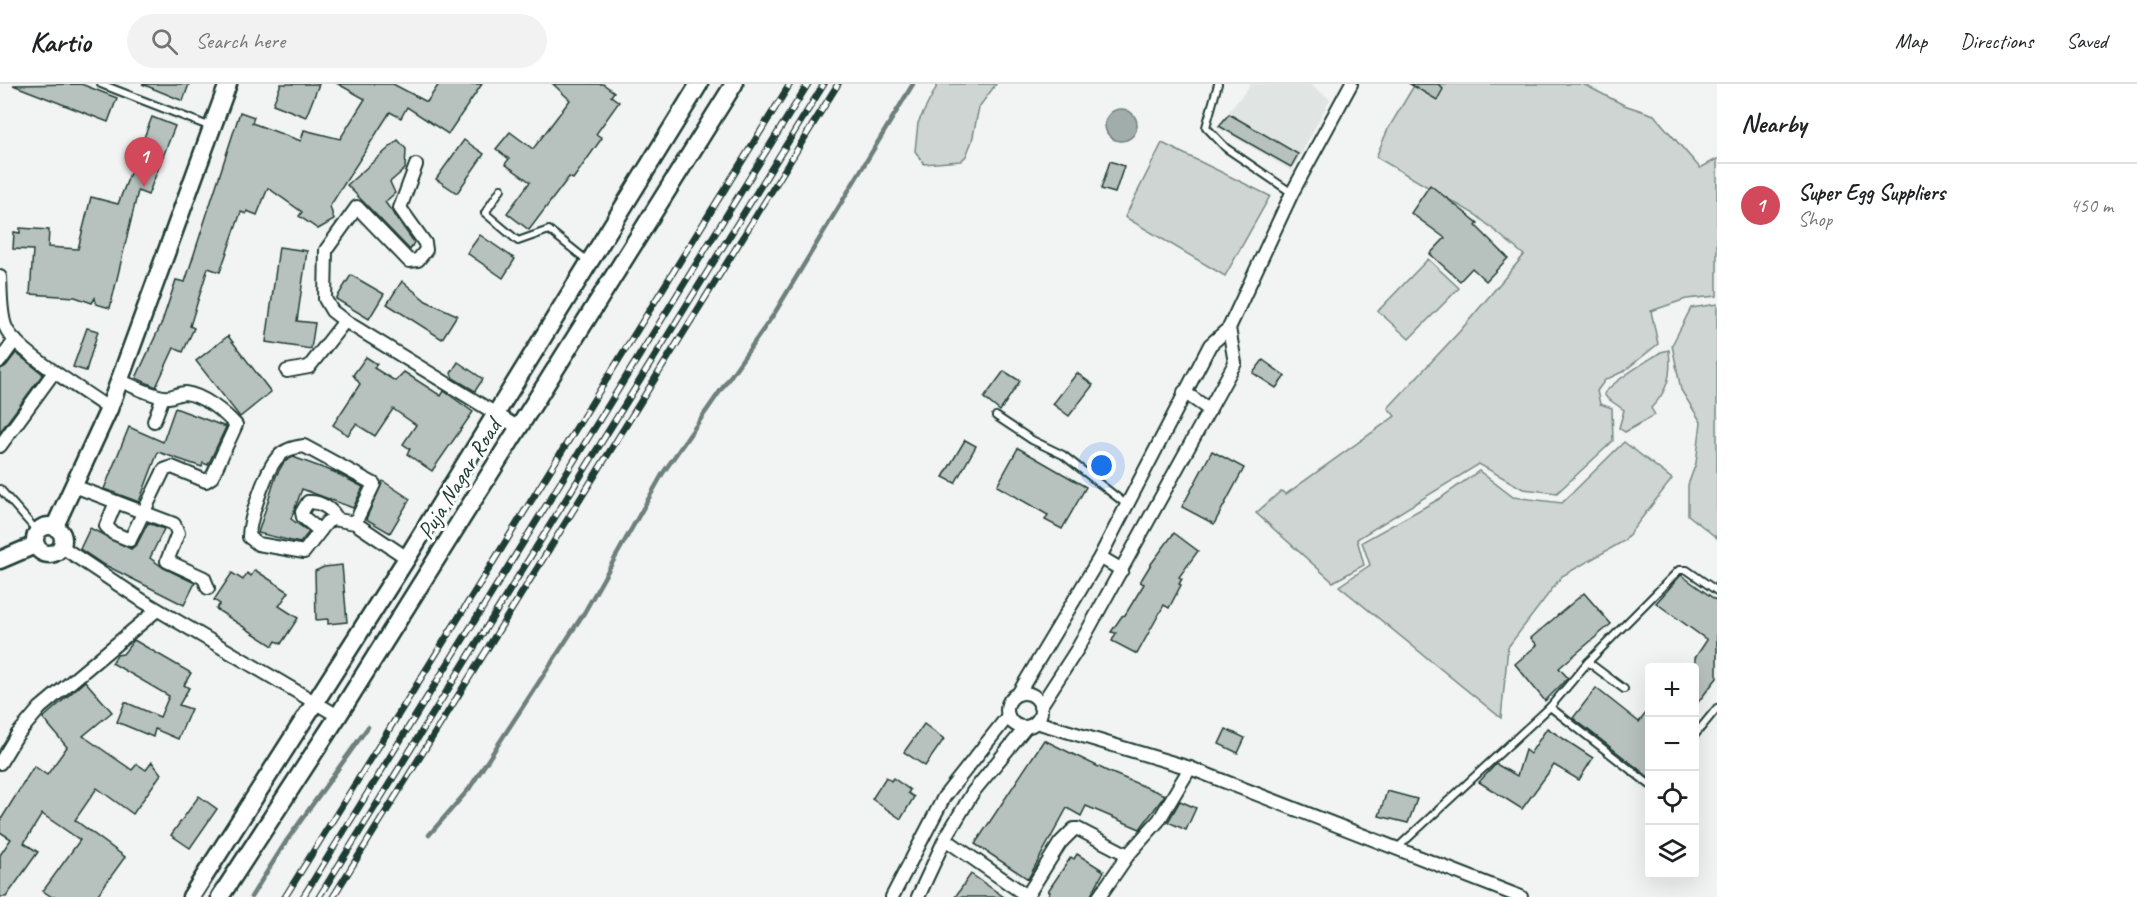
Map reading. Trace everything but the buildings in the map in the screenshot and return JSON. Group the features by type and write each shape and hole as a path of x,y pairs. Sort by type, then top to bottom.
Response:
{"street":[{"path":"55,526 109,409 228,84"},
{"name":"Puja Nagar Road","path":"191,897 316,704 699,84"},
{"name":"Puja Nagar Road","path":"220,897 339,717 734,84"},
{"path":"1351,84 1292,192 1229,328 1210,345 1100,557 1018,694 1007,706 1008,716 1015,725 1031,725 1190,768 1521,897"},
{"path":"416,165 400,208 427,246 418,260 409,261 359,207 326,250 325,299 332,311 345,321 519,428"},
{"path":"0,277 3,328 54,372 109,409"},
{"path":"287,372 309,368 345,321"},
{"path":"918,897 945,839 974,792 1031,725 1078,648 1210,410 1235,363 1229,328"},
{"path":"0,361 15,340"},
{"path":"0,446 54,372"},
{"path":"116,502 106,526 127,540 132,538 164,470 168,467 206,481 212,477 236,425 191,394 183,393 163,397 119,380"},
{"path":"1184,392 1210,410"},
{"path":"154,421 163,397"},
{"path":"355,523 374,484 304,446 278,456 270,469 249,537 258,544 299,553 304,552 327,522 338,519 355,523 407,558"},
{"path":"74,486 174,524 178,533 167,561 204,578 208,588"},
{"path":"320,531 303,517 302,512 308,502 316,501 338,519"},
{"path":"0,560 36,538 45,526 55,526 62,533 62,546 55,553 46,554 36,538"},
{"path":"62,546 157,610 339,717"},
{"path":"1100,557 1122,570"},
{"path":"0,763 17,735 40,708 157,610"},
{"path":"1018,694 1034,697 1040,707"},
{"path":"892,897 944,797 1008,716"},
{"path":"1099,897 1128,855 1159,820 1190,768"},
{"path":"945,839 1028,896 1060,843 1074,829 1128,855"}],"lane":[{"path":"101,84 211,127"},
{"path":"1218,84 1206,127 1226,148 1292,192"},
{"path":"501,189 485,213 518,241 549,230 590,262"},
{"path":"996,416 1032,440 1063,455 1127,505"},
{"path":"0,489 36,538"},
{"path":"1395,849 1550,707 1588,662 1678,570 1687,570 1717,591"},
{"path":"1588,662 1624,689"},
{"path":"1550,707 1645,781"},
{"path":"1699,731 1717,708"}],"shaded area":[{"path":"938,84 996,84 979,107 972,141 966,156 961,161 924,164 915,151 918,123"},
{"path":"1251,84 1309,84 1330,99 1292,171 1217,127"},
{"path":"1415,84 1583,84 1624,105 1654,115 1700,168 1717,159 1717,296 1686,299 1651,311 1658,344 1624,371 1605,380 1597,391 1600,404 1612,408 1613,441 1557,493 1523,489 1479,464 1357,539 1364,565 1333,582 1256,513 1281,491 1286,494 1395,416 1388,408 1460,331 1524,255 1476,215 1376,157 1388,129"},
{"path":"1121,109 1132,114 1137,125 1132,136 1121,141 1110,136 1105,125 1110,114"},
{"path":"1162,143 1270,196 1225,276 1125,217"},
{"path":"1428,259 1459,288 1409,339 1378,311"},
{"path":"1717,304 1717,538 1688,515 1688,485 1696,463 1701,422 1681,390 1672,345 1691,308"},
{"path":"1669,350 1668,382 1651,408 1655,415 1625,432 1619,428 1624,410 1604,394 1630,372 1661,352"},
{"path":"1624,442 1672,479 1624,541 1562,576 1508,647 1501,718 1339,586 1370,565 1362,542 1439,499 1479,471 1513,497 1562,503"}],"waterway":[{"path":"429,835 469,789 584,613 663,473 774,314 913,84"},
{"path":"251,897 287,840 368,727"}],"railway":[{"path":"285,897 790,84"},
{"path":"303,897 808,84"},
{"path":"319,897 824,84"},
{"path":"333,897 838,84"}],"place":[{"name":"Super Egg Suppliers","path":"144,187"}]}
